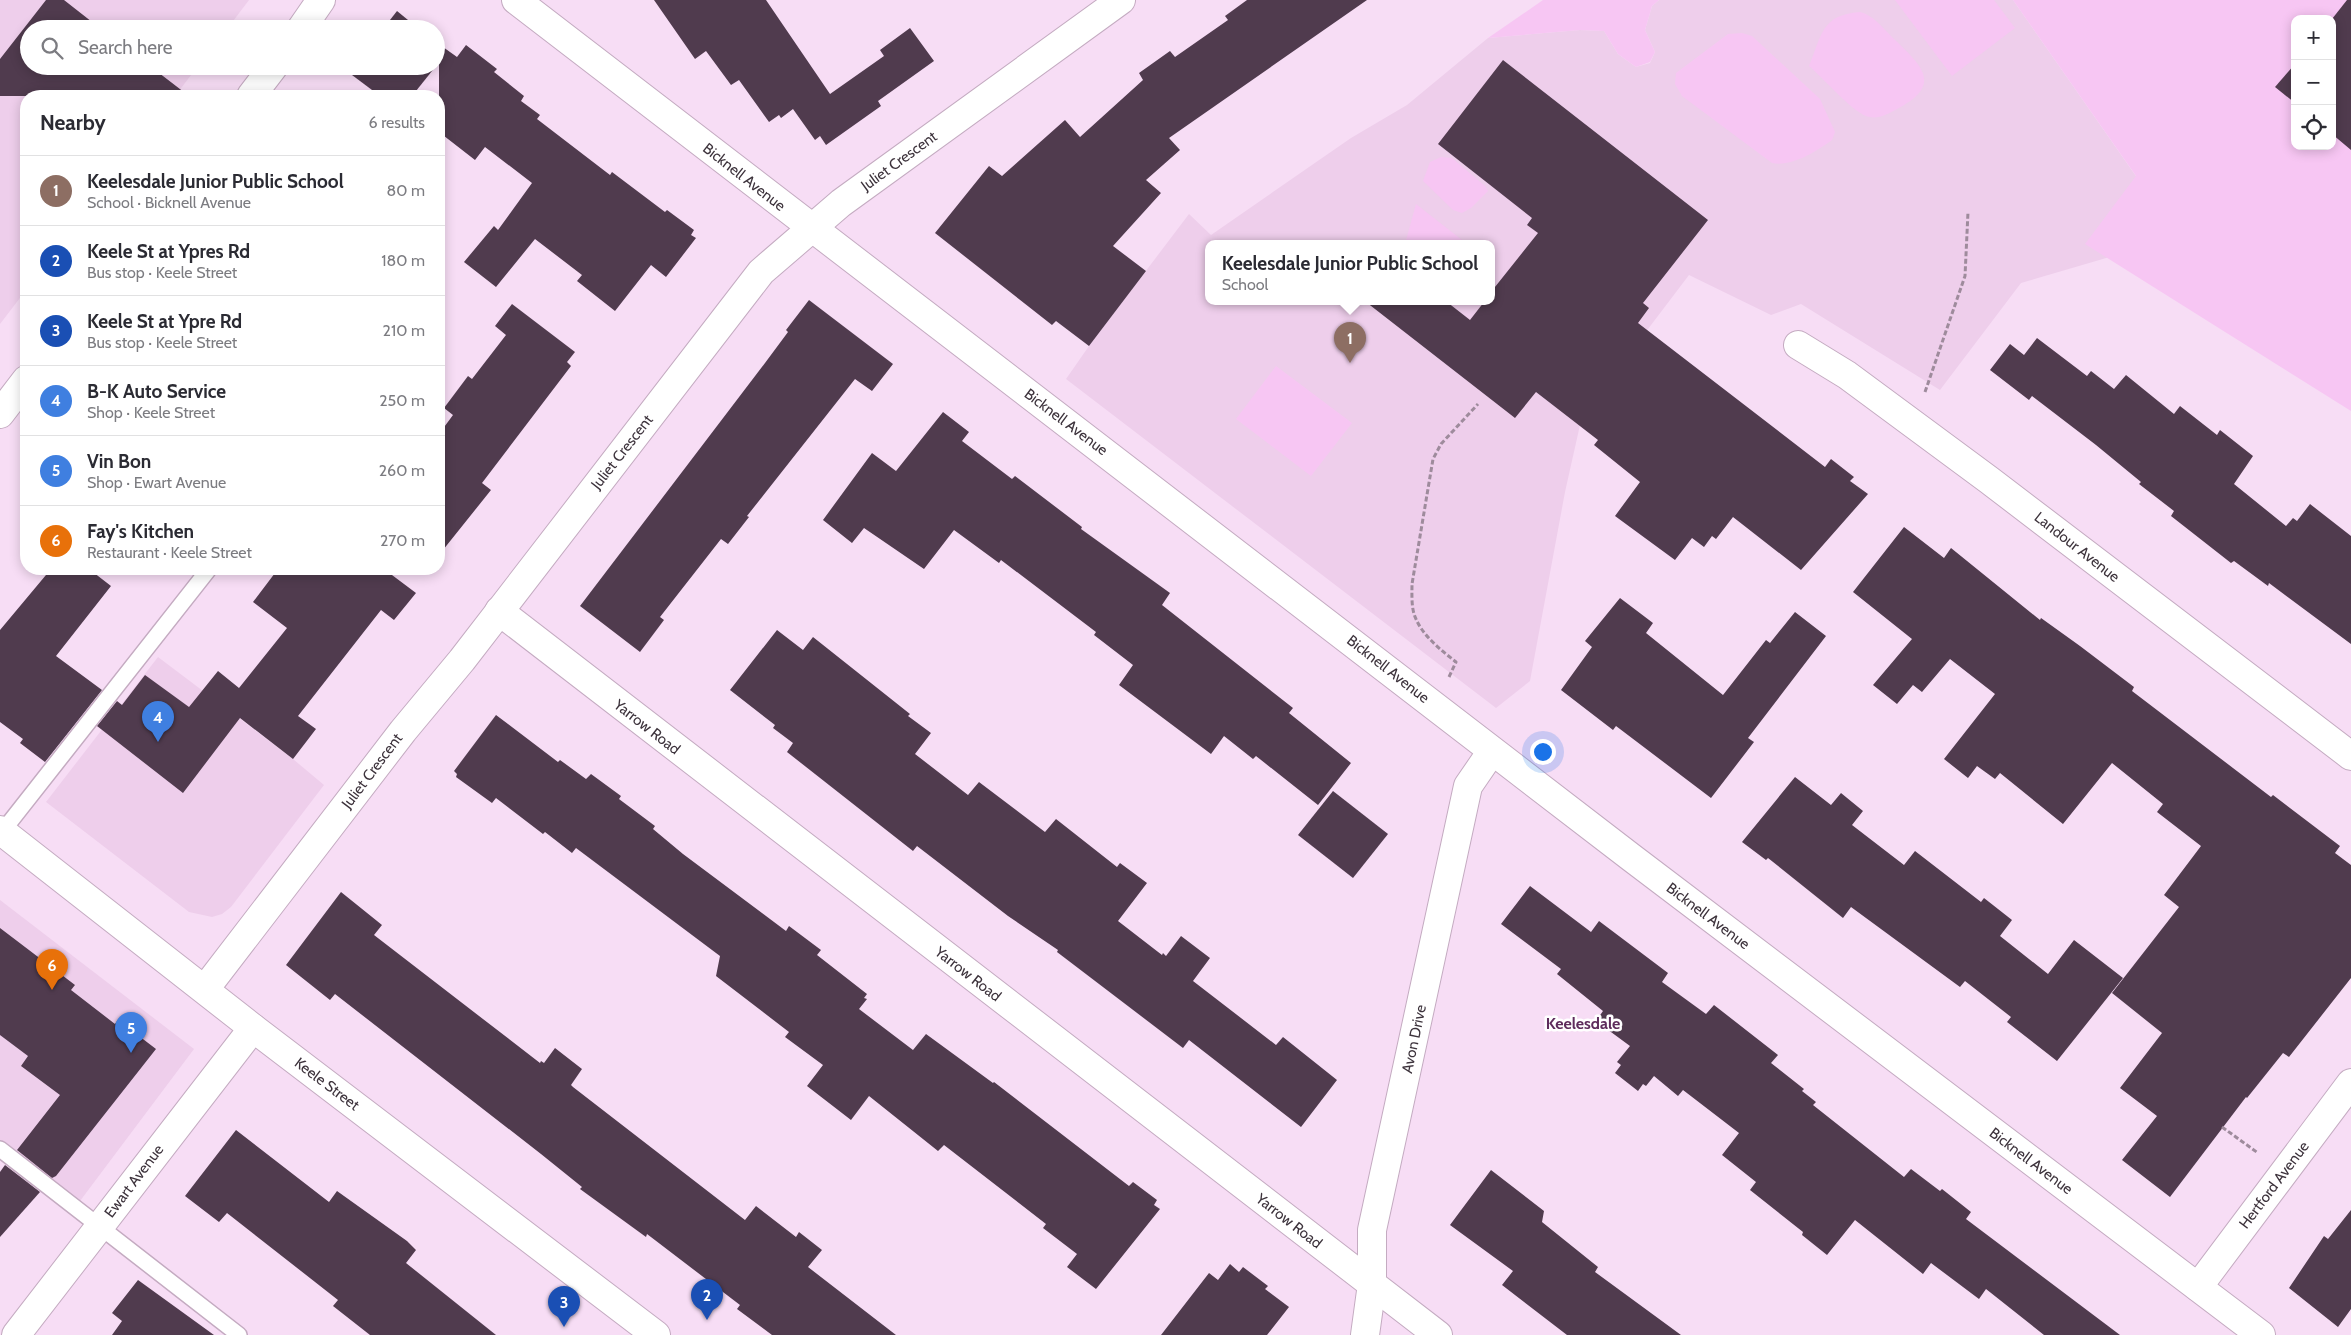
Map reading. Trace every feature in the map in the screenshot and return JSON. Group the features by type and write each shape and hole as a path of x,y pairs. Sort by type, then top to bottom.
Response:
{"street":[{"path":"307,20 321,0"},
{"name":"Bicknell Avenue","path":"516,0 1492,751 2261,1335"},
{"name":"Juliet Crescent","path":"205,989 403,731 462,660 761,272 840,203 1121,0"},
{"path":"256,90 267,75"},
{"name":"Landour Avenue","path":"1798,345 1847,375 1909,421 2351,756"},
{"path":"0,414 20,388"},
{"name":"Yarrow Road","path":"499,611 1438,1335"},
{"name":"Avon Drive","path":"1365,1335 1372,1284 1372,1230 1468,786 1492,751"},
{"name":"Keele Street","path":"1,831 253,1028 656,1335"},
{"name":"Ewart Avenue","path":"16,1335 253,1028"},
{"name":"Hertford Avenue","path":"2198,1287 2351,1083"}],"lane":[{"path":"1,831 204,575"},
{"path":"0,1150 239,1335"}],"path":[{"path":"1909,421 1921,402 1965,276 1968,212"},
{"path":"1448,678 1456,662 1440,649 1416,619 1412,603 1412,584 1433,459 1442,444 1478,404"},
{"path":"2222,1127 2265,1158"}],"shaded area":[{"path":"0,0 249,0 234,20 20,20 20,75 191,75 180,90 20,90 20,298 0,324"},
{"path":"1543,0 1659,0 1652,6 1645,30 1655,52 1650,62 1636,67 1618,54 1604,31 1580,30 1488,38"},
{"path":"1659,0 2013,0 2147,192 2113,256 2021,283 1940,390 1801,304 1771,315 1689,275 1582,416 1565,492 1530,681 1496,708 1066,379 1189,214 1211,235 1351,138 1407,105 1488,38 1580,30 1604,31 1618,54 1636,67 1650,63 1655,52 1645,30 1652,6"},
{"path":"1895,0 1994,0 2015,28 1952,76"},
{"path":"2013,0 2351,0 2351,411 2085,244 2136,176"},
{"path":"1860,12 1869,16 1881,26 1912,57 1924,75 1924,84 1920,92 1910,101 1888,114 1878,117 1866,116 1853,108 1809,66 1821,36 1830,22 1837,17"},
{"path":"1742,33 1752,36 1820,99 1835,132 1832,140 1812,153 1796,160 1780,164 1772,163 1682,96 1675,84 1676,73 1728,34"},
{"path":"1441,157 1452,158 1485,186 1488,191 1471,208 1462,213 1453,210 1423,181 1430,162"},
{"path":"1416,204 1462,240 1406,240"},
{"path":"1276,366 1352,423 1311,476 1236,419"},
{"path":"158,657 293,759 324,785 231,907 222,914 212,917 189,912 46,802"},
{"path":"0,900 194,1049 77,1205 0,1144"}],"building":[{"path":"46,0 64,0 90,20 30,20"},
{"path":"654,0 766,0 830,94 884,56 880,50 910,28 934,61 878,101 881,106 826,145 820,136 815,140 793,109 781,118 779,115 769,122 739,80 731,85 706,51 695,59"},
{"path":"1247,0 1367,0 1169,138 1180,150 1146,180 1161,193 1113,246 1146,271 1089,346 1056,321 1052,325 935,233 989,166 1002,176 1065,120 1080,137 1143,80 1139,73 1170,51 1175,57 1228,20 1225,16"},
{"path":"2347,0 2351,0 2351,150 2336,137 2335,15"},
{"path":"397,11 408,20 390,20"},
{"path":"20,33 20,75 162,75 181,90 20,90 20,96 0,96 0,59"},
{"path":"466,45 497,69 494,72 524,96 521,101 540,115 537,119 610,175 612,172 665,212 667,210 694,230 691,235 696,238 666,277 651,265 615,311 577,281 582,275 535,239 496,287 464,262 494,226 498,230 532,183 485,147 475,160 445,137 445,90 439,90 439,75 445,75 445,48 457,57"},
{"path":"1503,60 1708,220 1643,303 1649,308 1638,323 1825,467 1831,459 1854,477 1850,481 1868,494 1801,570 1733,517 1716,539 1712,536 1704,547 1692,538 1675,560 1615,516 1640,482 1594,445 1598,440 1536,392 1515,418 1370,305 1451,305 1470,320 1482,305 1495,305 1495,287 1538,233 1527,225 1532,218 1438,144"},
{"path":"2291,69 2291,100 2275,87"},
{"path":"352,75 429,75 417,90 372,90"},
{"path":"809,300 893,364 872,391 855,379 747,516 749,517 728,544 721,539 660,617 664,620 640,652 580,606 765,363 788,332 786,330"},
{"path":"512,304 575,352 567,362 571,366 482,483 491,490 445,548 445,426 453,415 445,407 468,376 472,379 506,335 495,326"},
{"path":"2037,338 2087,376 2091,371 2114,389 2126,375 2174,414 2180,406 2217,435 2220,430 2253,456 2234,484 2286,526 2293,518 2297,521 2310,504 2351,536 2351,644 2269,583 2268,586 2234,561 2231,563 2171,516 2174,511 2139,484 2141,482 2096,445 2032,396 2029,400 1990,370 2010,344 2024,355"},
{"path":"943,412 969,432 962,441 1012,479 1015,476 1082,527 1081,529 1170,593 1162,605 1293,708 1289,713 1351,763 1318,805 1256,756 1253,759 1224,736 1211,754 1119,685 1133,665 1094,635 1096,632 1001,560 999,563 954,530 924,569 864,528 852,543 823,520 872,453 896,471"},
{"path":"1904,527 1944,558 1951,548 2040,620 2041,618 2134,687 2132,691 2271,797 2273,795 2340,846 2335,853 2351,865 2351,978 2289,1057 2283,1053 2246,1097 2170,1197 2122,1160 2157,1116 2120,1088 2162,1033 2112,993 2179,907 2164,895 2201,846 2157,812 2163,804 2112,763 2063,824 2000,773 1995,779 1977,766 1968,778 1944,759 1995,694 1950,659 1922,692 1913,685 1897,704 1873,685 1912,639 1853,592"},
{"path":"46,575 97,575 111,586 56,656 102,690 45,762 20,743 23,739 0,722 0,630"},
{"path":"273,575 392,575 416,593 394,620 381,610 298,716 316,729 293,759 240,718 183,793 97,726 117,701 122,705 145,675 189,707 218,671 239,688 287,628 253,602"},
{"path":"1620,598 1653,623 1646,633 1723,695 1766,640 1770,643 1795,612 1826,636 1748,738 1754,742 1711,798 1616,726 1613,730 1561,690 1592,647 1585,641"},
{"path":"777,630 803,650 813,637 910,714 908,716 931,733 915,754 968,795 979,782 1045,832 1056,819 1117,867 1120,863 1147,883 1118,921 1162,955 1163,953 1166,956 1181,936 1210,958 1193,981 1276,1045 1283,1037 1337,1080 1301,1127 1189,1040 1183,1048 1057,952 1058,950 1008,916 917,846 913,851 787,752 793,743 773,728 775,725 730,690"},
{"path":"496,715 558,762 560,760 586,779 591,774 621,796 619,799 655,826 653,829 683,854 786,931 789,926 821,950 817,955 867,994 864,998 867,999 859,1009 913,1050 926,1034 994,1082 1129,1186 1133,1182 1157,1200 1154,1205 1160,1209 1096,1289 1067,1267 1077,1254 1043,1228 1046,1224 944,1145 938,1151 869,1096 851,1120 807,1086 823,1065 785,1037 789,1032 716,976 720,956 576,848 572,853 545,832 543,834 496,798 492,803 456,777 457,774 454,771"},
{"path":"1795,777 1831,805 1841,793 1863,811 1852,825 1904,865 1915,851 1981,902 1984,898 2012,920 2000,936 2048,974 2074,940 2123,978 2057,1061 2007,1022 2011,1017 1965,981 1960,987 1851,907 1843,918 1768,858 1766,860 1742,842"},
{"path":"1333,791 1388,834 1353,878 1298,835"},
{"path":"1530,886 1591,932 1599,921 1668,973 1662,982 1706,1014 1714,1005 1778,1055 1771,1063 1804,1089 1802,1091 1816,1102 1813,1105 1904,1177 1911,1169 1940,1191 1942,1189 1971,1212 1966,1219 2120,1335 2044,1335 1986,1289 1979,1299 1931,1263 1923,1274 1855,1220 1827,1255 1802,1235 1803,1232 1750,1190 1756,1182 1722,1155 1739,1133 1683,1090 1678,1096 1654,1076 1646,1086 1643,1084 1638,1091 1615,1073 1621,1065 1617,1062 1630,1046 1596,1021 1603,1011 1557,974 1561,969 1501,924"},
{"path":"341,892 382,925 374,935 540,1063 541,1061 544,1063 555,1048 582,1069 571,1085 573,1087 745,1220 756,1206 796,1237 799,1232 822,1250 808,1267 896,1335 772,1335 737,1309 740,1305 647,1234 646,1237 580,1189 582,1187 541,1154 335,994 330,1000 286,965"},
{"path":"0,928 75,985 71,990 115,1024 118,1020 156,1049 56,1176 52,1178 17,1150 60,1095 21,1066 28,1056 0,1035"},
{"path":"236,1130 329,1202 337,1191 407,1241 416,1250 406,1263 496,1335 370,1335 333,1306 338,1300 227,1213 219,1222 185,1196"},
{"path":"5,1165 40,1192 0,1237 0,1172"},
{"path":"1491,1170 1544,1211 1542,1222 1598,1267 1595,1272 1681,1335 1567,1335 1502,1285 1513,1271 1450,1225"},
{"path":"2351,1210 2351,1309 2338,1327 2289,1288 2324,1236 2328,1239"},
{"path":"1230,1264 1239,1272 1243,1267 1268,1286 1265,1289 1289,1307 1267,1335 1161,1335 1209,1273 1218,1280"},
{"path":"138,1280 214,1335 112,1335 122,1321 112,1313"}],"place":[{"name":"Keelesdale Junior Public School","path":"1350,363"},
{"name":"B-K Auto Service","path":"158,742"},
{"name":"Fay's Kitchen","path":"52,990"},
{"name":"Vin Bon","path":"131,1053"},
{"name":"Keele St at Ypres Rd","path":"707,1320"},
{"name":"Keele St at Ypre Rd","path":"564,1327"}],"district":[{"name":"Keelesdale","path":"1583,1023"}]}
